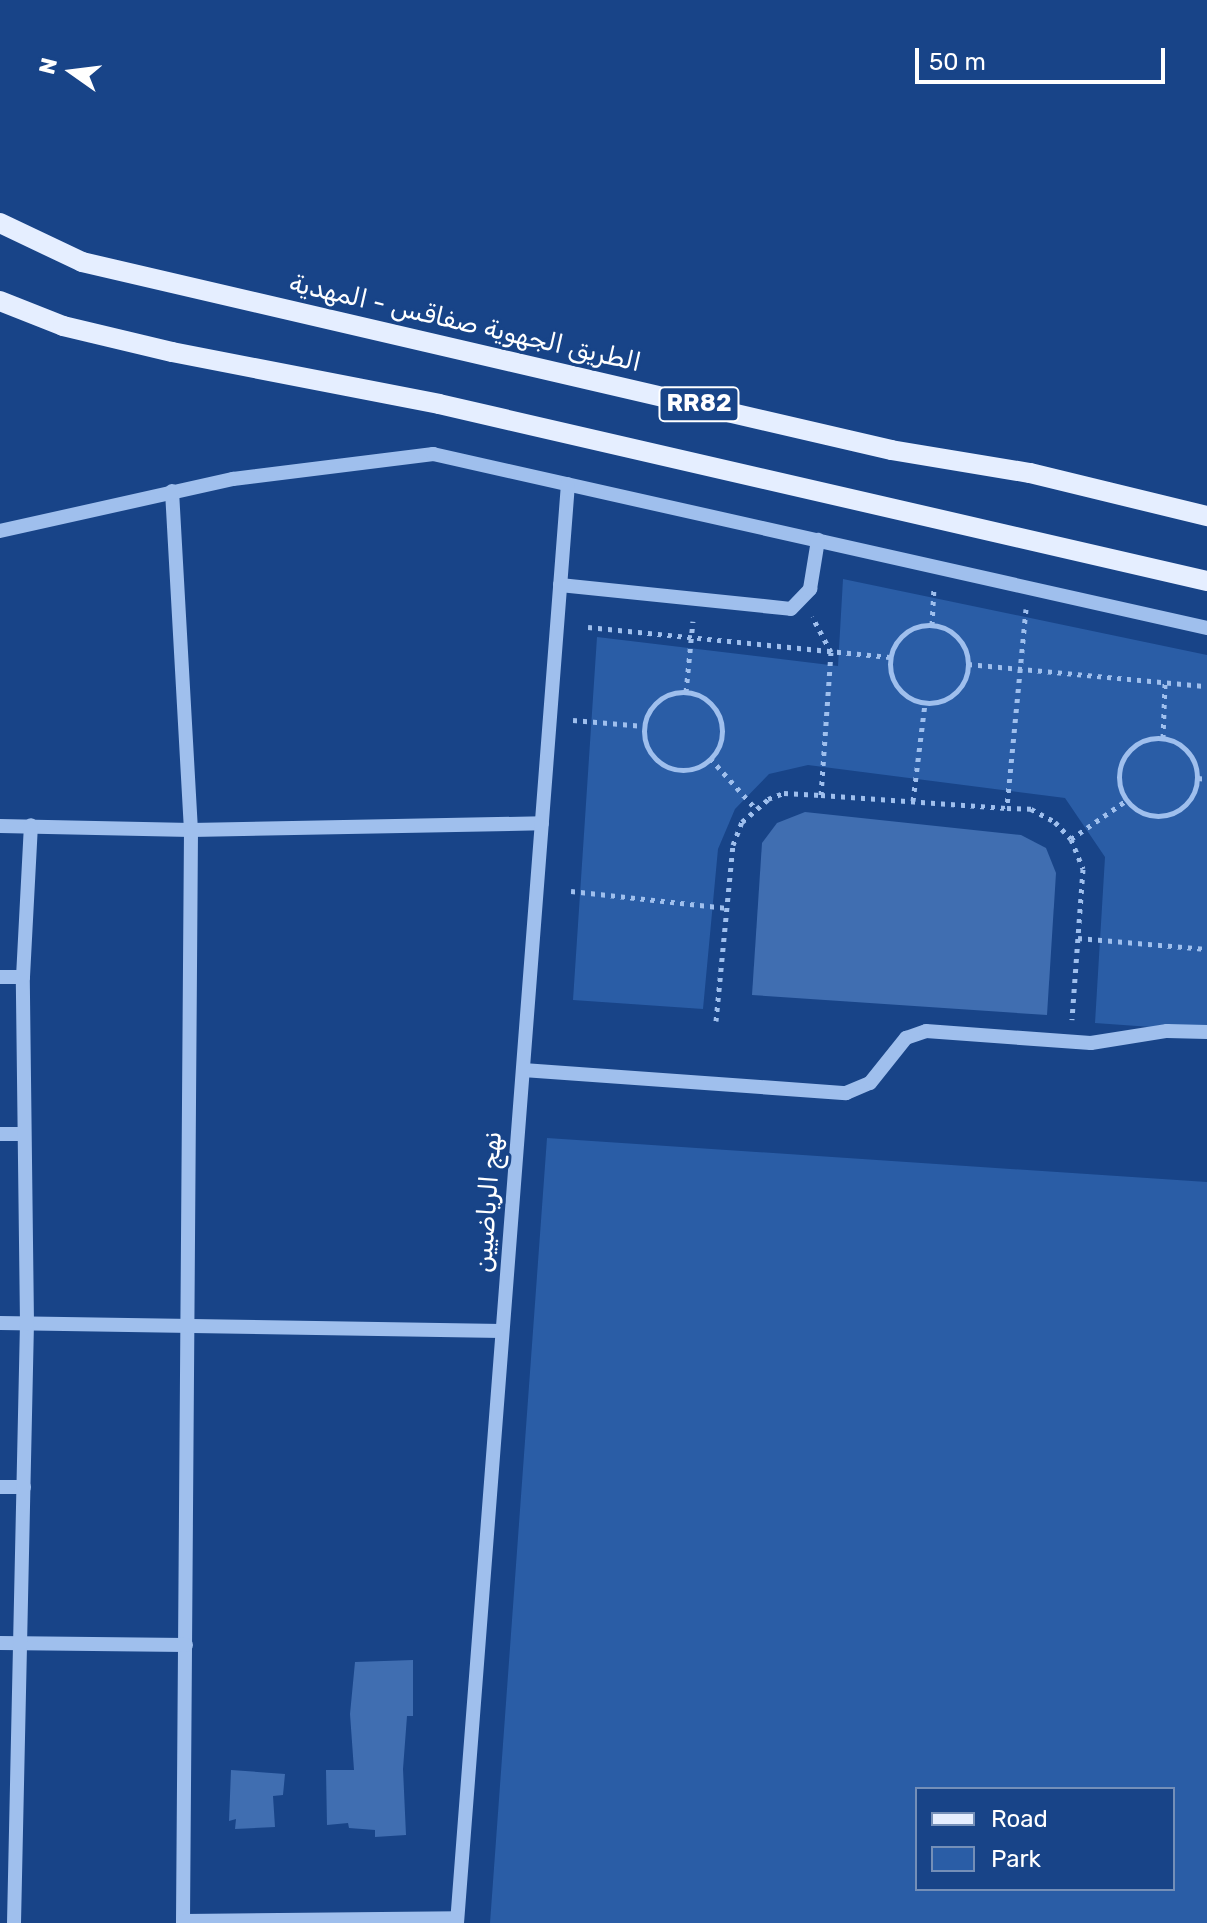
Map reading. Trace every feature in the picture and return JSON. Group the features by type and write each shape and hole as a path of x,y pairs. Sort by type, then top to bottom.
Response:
{"main road":[{"name":"الطريق الجهوية صفاقس - المهدية","path":"0,223 82,262 891,450 1030,473 1207,516"},
{"name":"RR82","path":"0,301 79,330 439,404 1207,581"}],"street":[{"path":"0,531 172,491 433,454 1207,628"},
{"name":"نهج الرياضيين","path":"457,1920 568,484"},
{"path":"172,491 191,830 184,1922 457,1920"},
{"path":"560,585 781,609 799,605 810,589 818,540"},
{"path":"0,826 191,830 542,823"},
{"path":"14,1923 27,1324 23,977 31,825"},
{"path":"0,977 23,977"},
{"path":"523,1070 846,1093 870,1083 906,1038 926,1031 1070,1041 1207,1032"},
{"path":"0,1134 24,1134"},
{"path":"0,1323 189,1323 502,1331"},
{"path":"0,1487 24,1487"},
{"path":"0,1643 186,1645"},
{"path":"0,1799 16,1799"}],"path":[{"path":"932,625 935,566"},
{"path":"1007,808 1028,588"},
{"path":"686,692 695,599"},
{"path":"799,605 821,626 831,652 821,795"},
{"path":"932,625 960,640 968,664 959,688 950,697 925,703 894,682 890,657 903,635 932,625"},
{"path":"588,627 890,657"},
{"path":"968,664 1207,686"},
{"path":"1163,738 1165,683"},
{"path":"686,692 702,696 719,715 721,740 710,758 696,767 670,768 650,751 644,726 656,702 686,692"},
{"path":"913,801 925,703"},
{"path":"550,719 644,726"},
{"path":"1163,738 1184,747 1198,778 1193,795 1176,813 1151,816 1127,800 1120,782 1125,757 1145,740 1163,738"},
{"path":"710,758 755,808"},
{"path":"1198,778 1207,779"},
{"path":"716,1021 733,845 755,808 784,793 821,795 1031,809 1055,822 1071,839 1083,869 1070,1041"},
{"path":"1071,839 1127,800"},
{"path":"571,891 727,908"},
{"path":"1078,938 1207,949"}],"green space":[{"path":"843,579 1207,655 1207,1031 1095,1023 1105,857 1065,798 808,765 769,774 735,809 718,849 703,1009 573,1000 597,637 838,666"},
{"path":"547,1138 1207,1182 1207,1923 490,1923"}],"building":[{"path":"805,812 1021,835 1046,848 1056,873 1047,1015 752,995 762,843 777,823"},
{"path":"413,1660 413,1716 407,1716 403,1769 406,1835 375,1837 375,1830 349,1828 348,1823 327,1825 326,1770 354,1770 350,1714 355,1662"},
{"path":"231,1770 285,1774 283,1795 273,1796 275,1827 235,1829 236,1819 229,1821"}]}
